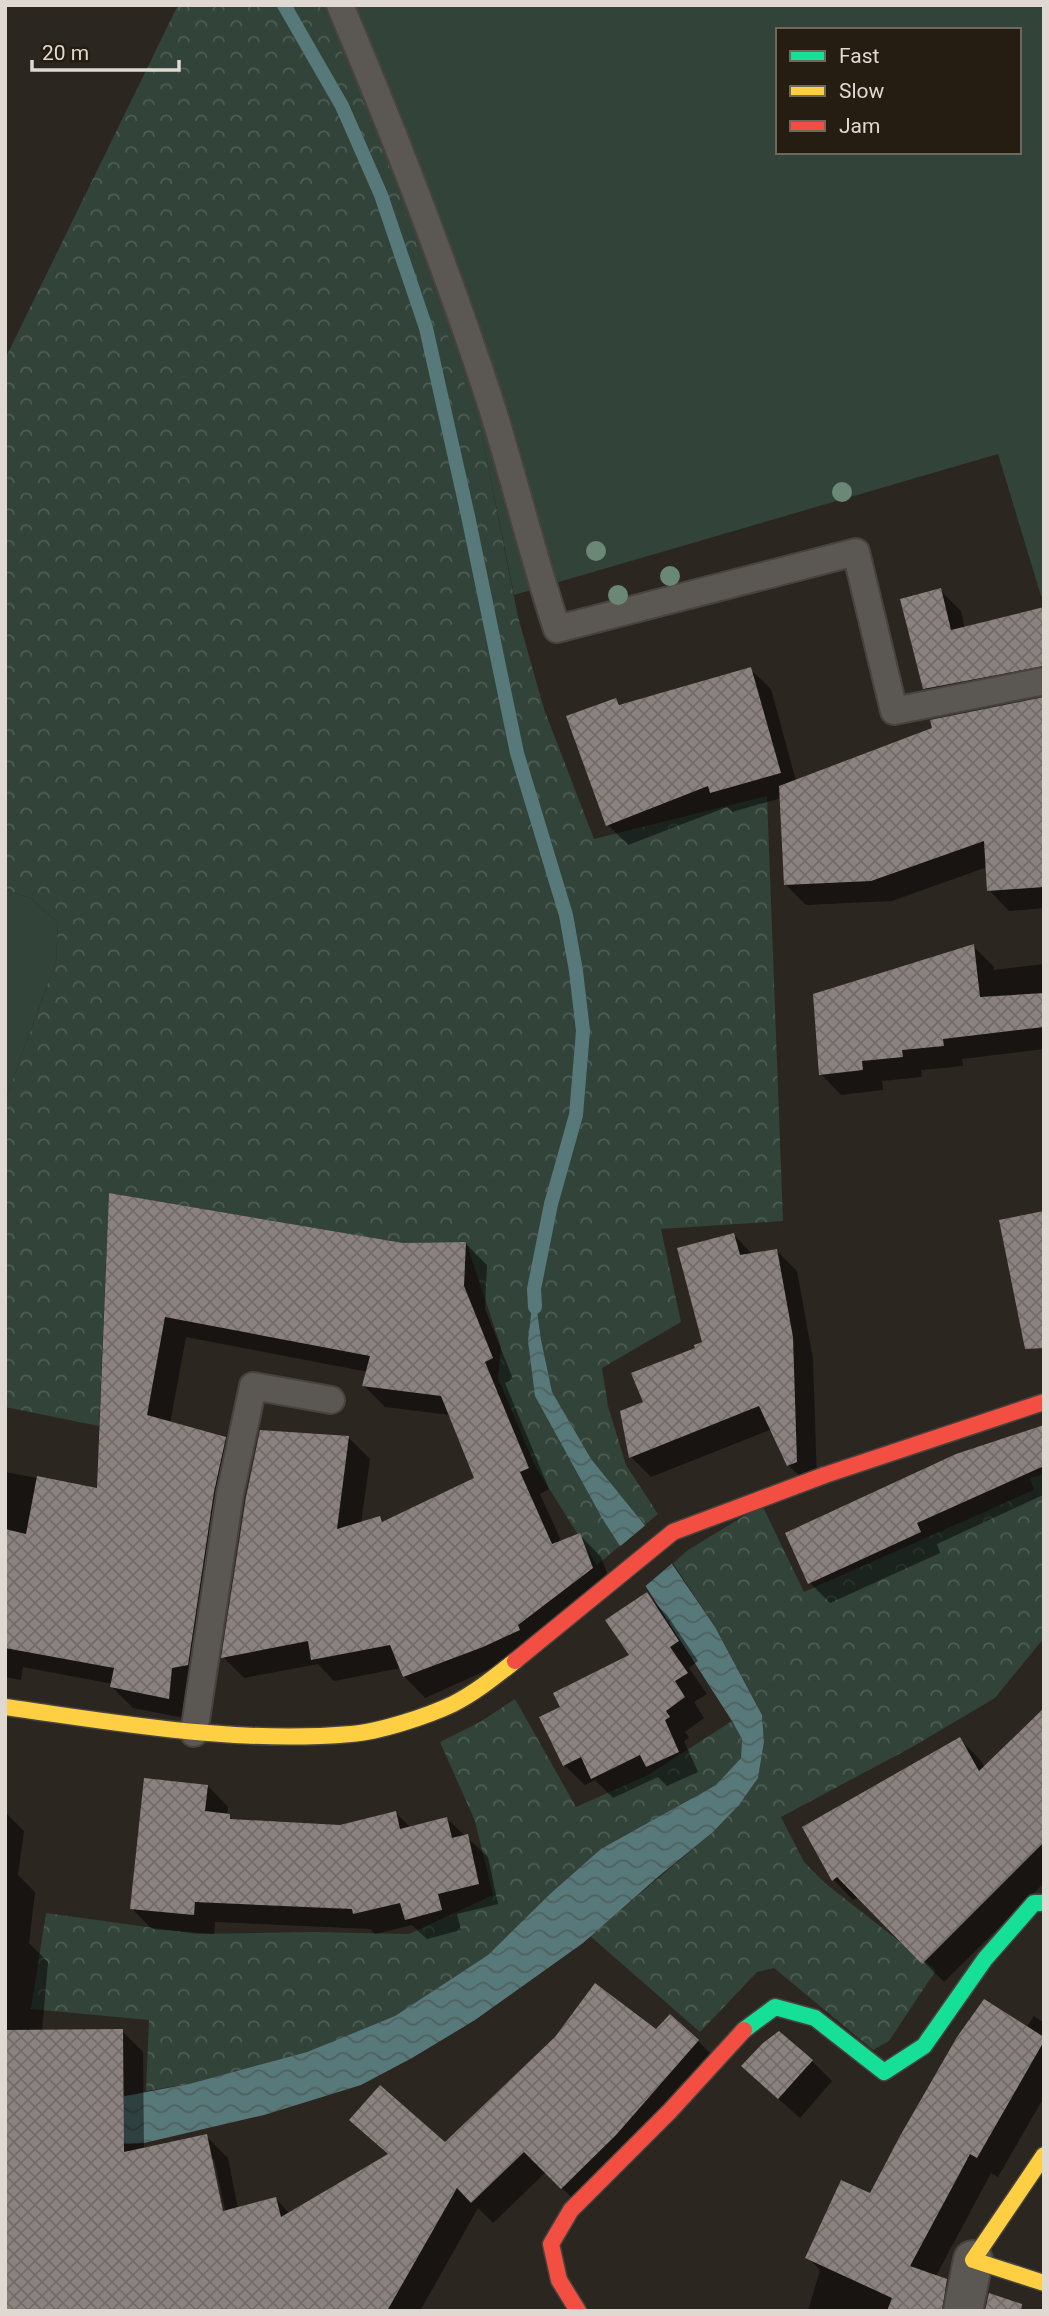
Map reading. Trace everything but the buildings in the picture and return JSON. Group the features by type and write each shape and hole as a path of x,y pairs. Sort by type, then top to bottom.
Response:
{"street":[{"path":"5,1707 237,1736 354,1734 417,1718 455,1703 492,1679 673,1532 825,1475 1044,1402"},
{"path":"578,2311 559,2280 551,2244 571,2210 670,2111 748,2026 775,2007 815,2018 884,2072 923,2046 985,1959 1034,1903 1044,1903"},
{"path":"962,2311 973,2260 1044,2155"},
{"path":"973,2260 1044,2283"}],"lane":[{"path":"340,5 396,139 486,389 557,629 856,552 894,711 1044,681"},
{"path":"194,1732 230,1494 253,1386 331,1401"}],"green space":[{"path":"178,5 322,5 383,149 481,431 518,617 544,709 594,839 767,796 783,1221 661,1229 681,1322 602,1368 608,1406 626,1465 658,1514 597,1565 535,1466 498,1378 501,1347 466,1242 403,1243 109,1193 99,1426 5,1407 5,1101 56,961 58,923 32,899 5,889 5,359"},
{"path":"322,5 1044,5 1044,595 1041,596 998,454 514,595 481,431"},
{"path":"5,889 32,899 58,923 56,961 5,1101"},
{"path":"1044,1474 1044,1638 995,1698 914,1746 781,1817 804,1862 826,1884 936,1970 889,2041 873,2050 774,1968 757,1972 700,2032 590,1936 713,1832 739,1805 758,1778 764,1742 762,1715 715,1627 673,1563 688,1550 762,1505 804,1592 1034,1490 1030,1478"},
{"path":"515,1699 576,1807 648,1775 732,1721 742,1739 741,1758 716,1785 676,1807 550,1894 488,1955 395,2016 307,2052 189,2084 146,2091 149,2020 31,2009 46,1913 198,1934 409,1934 493,1895 475,1821 440,1742 480,1722"}],"water":[{"path":"534,1289 552,1392 591,1459 651,1533 715,1627 762,1715 764,1742 758,1778 739,1805 713,1832 583,1943 475,2020 361,2085 264,2115 144,2143 48,2147 98,2101 189,2084 307,2052 395,2016 488,1955 601,1849 716,1785 741,1758 742,1739 732,1721 602,1518 535,1396 528,1341"}],"pier":[{"path":"648,1523 675,1561 642,1589 617,1549"}],"waterway":[{"path":"284,5 342,106 381,195 426,328 517,753 566,915 583,1031 576,1115 551,1204 534,1289 535,1307"}],"traffic: fast":[{"path":"744,2030 775,2007 815,2018 884,2072 924,2046 985,1959 1034,1903 1044,1903"}],"traffic: slow":[{"path":"5,1707 221,1734 351,1734 389,1727 443,1709 477,1690 515,1661"},
{"path":"1044,2155 973,2260 1044,2283"}],"traffic: jam":[{"path":"515,1661 673,1532 825,1475 1044,1402"},
{"path":"578,2311 559,2280 551,2244 571,2210 670,2111 744,2030"}]}
